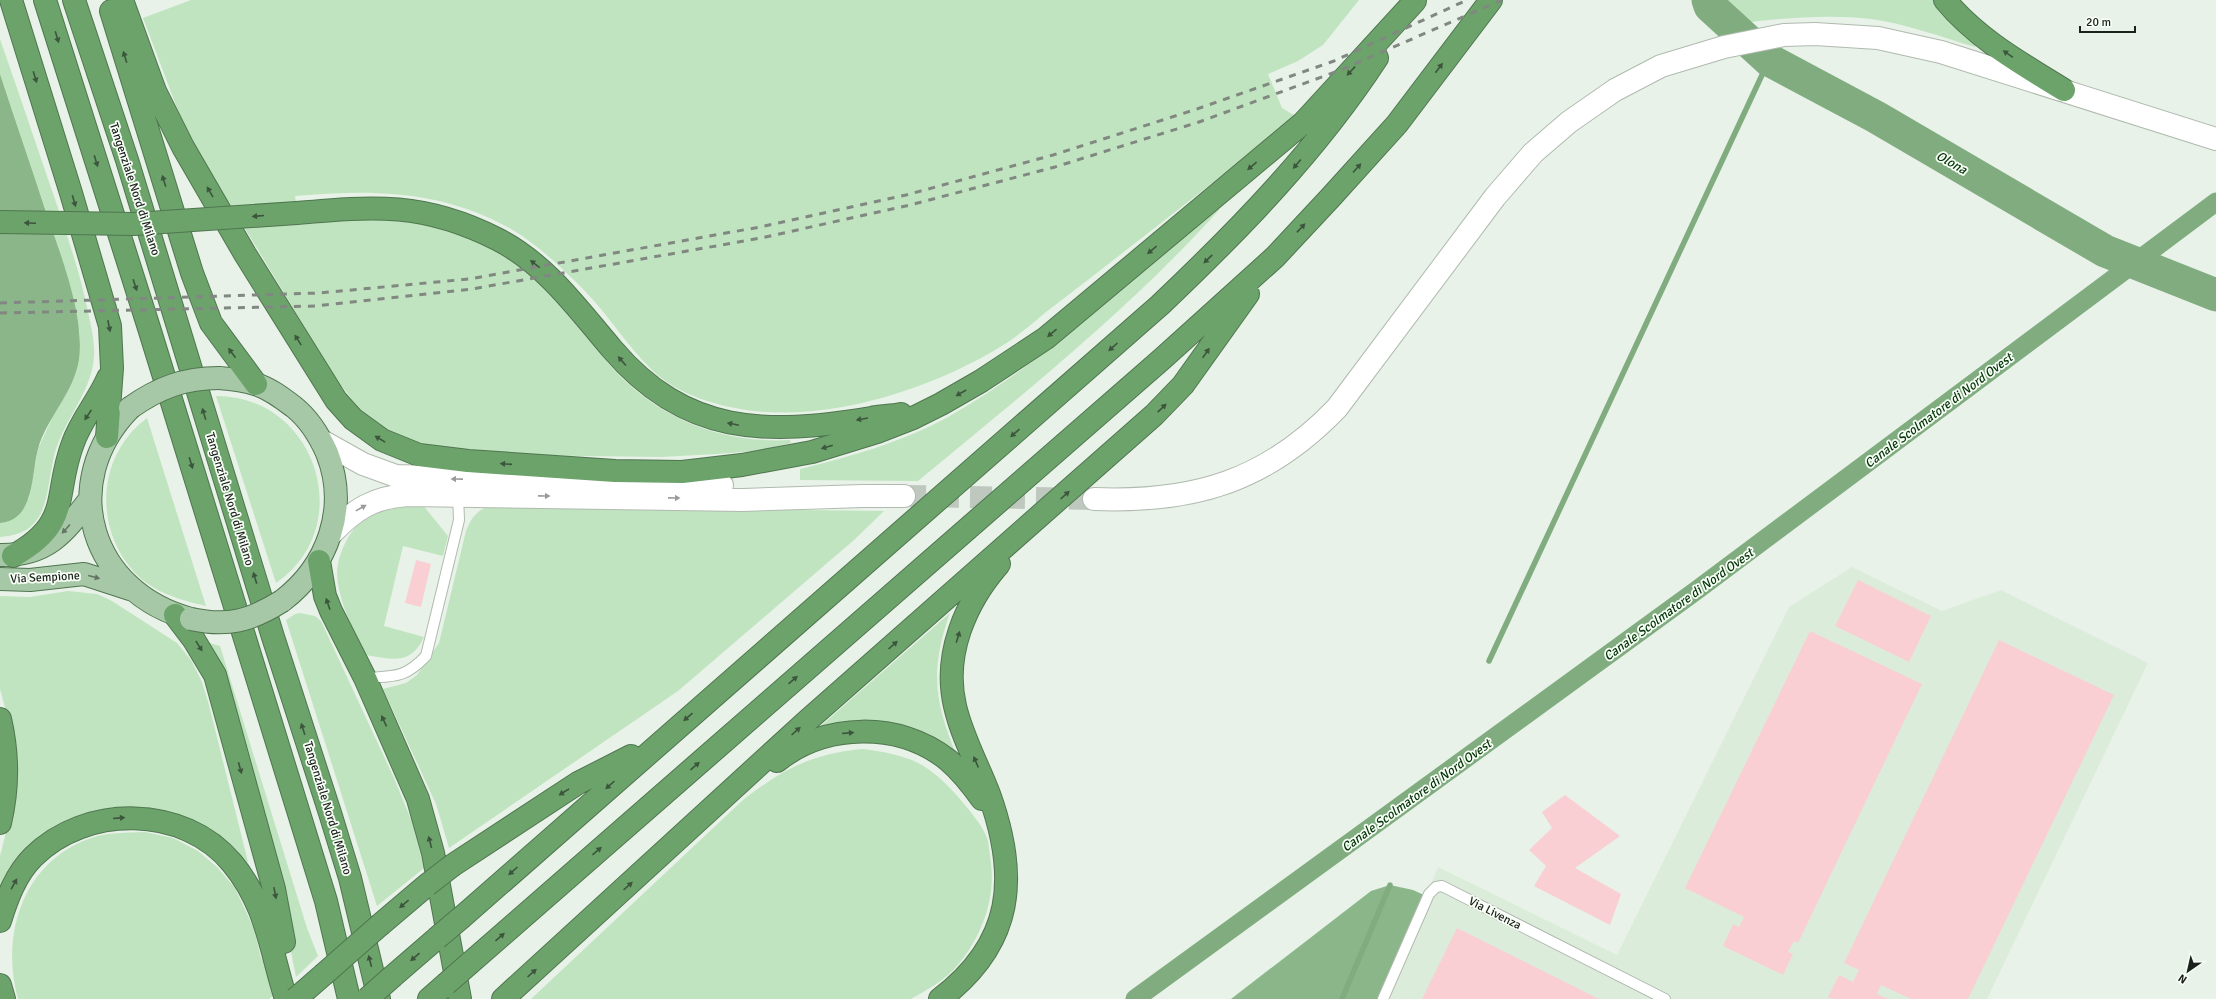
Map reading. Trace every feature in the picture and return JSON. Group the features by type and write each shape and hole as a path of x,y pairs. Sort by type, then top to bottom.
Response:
{"highway":[{"path":"11,0 71,193 110,326 112,368 107,437"},
{"path":"45,0 326,901 349,999"},
{"name":"Tangenziale Nord di Milano","path":"74,0 132,176 182,335 204,415 337,835 350,878 380,999"},
{"path":"108,0 192,273 211,323 256,384"},
{"path":"122,0 155,91 183,147 245,254 336,400 353,418 382,440 419,455 468,461 615,470 682,472 776,460 812,452 877,432 913,418 942,404 981,381 1046,338 1303,123 1415,0"},
{"path":"367,999 1160,305 1225,243 1274,190 1322,134 1364,78 1415,0"},
{"path":"456,993 470,963 1162,359 1275,257 1397,124 1491,0"},
{"path":"1945,0 1968,25 1985,39 2064,90"},
{"path":"0,222 134,224 297,213 360,207 403,209 443,217 498,239 520,253 557,284 627,367 665,397 690,410 713,419 748,426 785,428 843,423 899,414 942,404"},
{"path":"503,999 808,720 970,577 1036,521 1167,403 1183,385 1275,257"},
{"path":"6,556 27,548 38,539 56,515 73,442 99,396 112,368"},
{"path":"940,999 961,982 975,966 998,927 1003,911 1007,878 1006,859 999,825 955,706 952,687 952,657 963,620 978,591 990,574 1036,521"},
{"path":"319,561 325,596 331,611 365,678 406,768 425,821 456,993"},
{"path":"183,617 194,640 215,675 274,888 294,998"},
{"path":"0,719 5,750 6,774 0,823"},
{"path":"697,823 781,758 798,748 838,734 862,732 892,734 931,749 948,760 964,775 999,825"},
{"path":"294,998 323,975 427,885 492,837 578,783 660,741"},
{"path":"0,920 7,897 19,875 33,857 48,844 72,830 109,819 142,818 161,821 192,832 207,840 220,850 244,879 252,890 294,998"},
{"path":"0,985 4,999"},
{"path":"429,999 456,993"}],"main road":[{"path":"1094,499 1140,500 1192,493 1212,488 1253,472 1289,451 1307,437 1337,408 1495,196 1533,153 1569,122 1615,90 1661,66 1724,47 1784,35 1846,35 1907,43 2064,90 2216,139"},
{"path":"219,378 256,384 280,396 300,412 312,425 322,441 333,471 336,487 336,502 332,533 319,561 295,591 265,612 236,622 223,623 183,617 158,607 131,589 116,573 100,545 94,529 90,499 96,464 107,437 118,419 130,408 159,389 190,379 219,378"},
{"path":"322,441 362,464 380,472 396,476 715,484 863,496"},
{"path":"510,480 615,470"},
{"path":"332,533 350,515 379,499 408,495 743,500 904,496"},
{"name":"Via Sempione","path":"6,556 37,550 58,537 90,499"},
{"name":"Via Sempione","path":"0,579 30,580 84,574 131,589"}],"lane":[{"path":"365,678 401,675 414,668 426,656 459,520 458,495"},
{"name":"Via Livenza","path":"1383,999 1429,894 1436,887 1442,886 1665,999"}],"shaded area":[{"path":"1852,567 1942,611 2001,590 2148,663 1987,999 1385,999 1438,867 1617,955 1789,607"}],"green space":[{"path":"191,0 1359,0 1323,45 1298,61 1268,74 1282,108 1297,117 1005,344 977,360 916,387 851,405 818,411 786,413 754,411 713,403 686,393 662,379 652,370 592,299 549,257 511,229 485,216 459,206 406,195 379,193 295,196 299,225 361,219 398,220 451,232 501,253 537,279 616,372 634,389 653,403 674,416 696,426 718,433 741,438 790,440 791,443 756,451 661,457 502,455 430,446 402,437 381,427 363,413 336,379 229,202 225,202 188,137 143,18"},
{"path":"1725,0 1934,0 1977,43 1975,47 1898,24 1871,19 1807,17 1743,23"},
{"path":"0,39 75,261 90,323 94,357 88,384 58,444 46,498 37,520 28,528 16,534 0,537 0,523 8,522 29,498 38,449 79,358 80,334 66,271 0,74"},
{"path":"0,74 70,285 75,304 80,342 79,359 72,383 42,437 38,449 30,495 26,505 20,514 11,520 0,523"},
{"path":"1218,207 1219,210 1184,247 1112,317 1035,384 918,481 800,480 800,469 857,454 912,434 948,417 984,395 1019,371 1088,318"},
{"path":"216,396 251,402 280,417 301,440 315,468 320,499 315,530 301,559 276,583"},
{"path":"147,418 206,606 168,595 142,580 121,555 112,535 107,514 106,492 110,471 118,452 130,433"},
{"path":"422,504 448,536 443,556 403,546 384,626 424,637 413,653 407,656 392,659 365,655 342,602 337,574 341,554 356,526 371,513 389,506"},
{"path":"488,506 884,511 854,540 678,691 449,848 436,804 383,689 406,683 417,675 439,643 466,531 474,516"},
{"path":"68,591 97,594 112,601 177,643 191,660 202,682 209,705 248,862 244,864 235,851 105,811 0,889 0,856 11,812 8,719 0,689 0,596 30,597"},
{"path":"300,613 315,616 321,621 394,778 412,822 424,868 377,906 286,620 295,614"},
{"path":"950,613 943,634 937,670 940,704 944,721 958,759 816,730"},
{"path":"206,642 220,646 307,928 318,956 296,977 271,853"},
{"path":"862,749 888,753 912,760 938,776 967,807 987,838 992,871 986,914 981,928 966,954 957,966 941,980 911,999 531,999 743,800 771,780 812,759 844,751"},
{"path":"145,832 173,838 198,851 217,867 235,888 254,929 261,958 273,977 278,992 269,999 18,999 13,975 12,950 15,926 22,903 33,882 48,864 68,849 91,838 111,834"},
{"path":"1390,885 1413,890 1426,896 1385,999 1231,999 1371,891"}],"building":[{"path":"416,560 431,564 421,607 405,603"},
{"path":"1858,580 1931,616 1909,662 1835,626"},
{"path":"1810,631 1922,684 1798,943 1794,941 1788,952 1793,954 1783,975 1723,946 1733,924 1739,927 1744,917 1685,888"},
{"path":"1999,640 2114,695 1968,999 1911,999 1881,985 1877,994 1888,999 1832,999 1828,997 1839,975 1853,982 1859,970 1844,963"},
{"path":"1565,795 1620,836 1575,868 1621,894 1610,925 1534,886 1546,866 1529,850 1552,828 1542,812"},
{"path":"1457,928 1599,999 1422,999"}],"waterway":[{"name":"Olona","path":"1708,0 1710,6 1769,60 1876,117 2105,251 2216,295"},
{"path":"1489,661 1769,60"},
{"name":"Canale Scolmatore di Nord Ovest","path":"1135,999 1697,590 2216,202"},
{"path":"1342,999 1390,885"}],"tunnel":[{"path":"904,496 1094,499"}],"railway":[{"path":"0,303 319,293 469,279 760,227 906,195 1053,155 1194,110 1334,61 1467,0"},
{"path":"0,313 315,306 472,289 761,238 910,205 1055,167 1199,122 1338,71 1502,0"}]}
